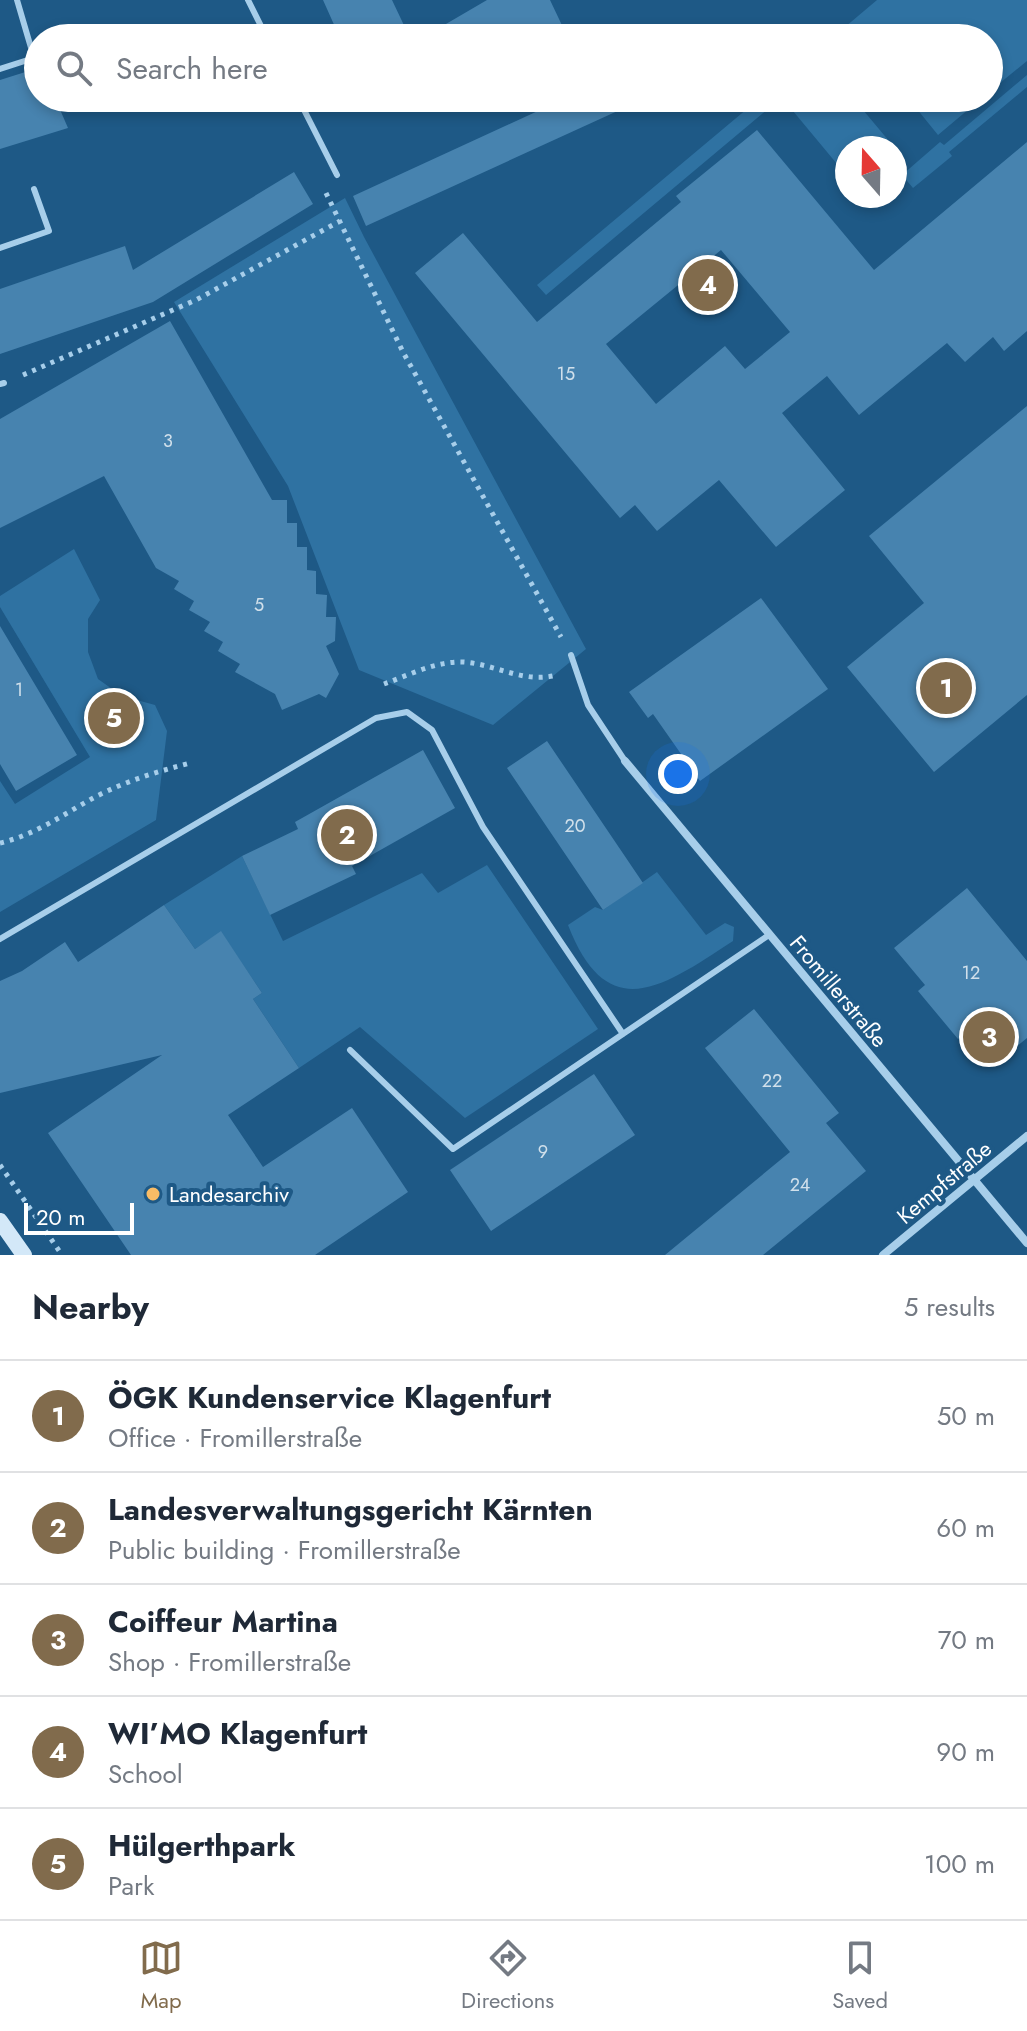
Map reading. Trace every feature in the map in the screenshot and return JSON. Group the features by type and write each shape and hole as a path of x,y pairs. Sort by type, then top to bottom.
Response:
{"street":[{"name":"Fromillerstraße","path":"625,761 1027,1243"},
{"name":"Kempfstraße","path":"883,1255 1027,1136"},
{"path":"0,1221 24,1255"}],"lane":[{"path":"17,0 24,24"},
{"path":"248,0 260,24"},
{"path":"0,69 24,61"},
{"path":"305,112 337,175"},
{"path":"0,248 49,231 34,189"},
{"path":"571,655 588,705 625,761"},
{"path":"0,939 376,718 407,712 432,730 483,827 623,1034"},
{"path":"350,1050 453,1149 769,935"}],"path":[{"path":"320,180 403,352 571,655"},
{"path":"2,384 196,300 340,221"},
{"path":"384,684 436,665 464,662 523,677 545,678 577,670"},
{"path":"0,843 50,824 96,797 144,775 190,763"},
{"path":"0,1165 62,1255"}],"shaded area":[{"path":"877,0 1027,0 1027,61 1003,81 1003,24 849,24"},
{"path":"1027,75 1027,87 1003,107 1003,95"},
{"path":"743,112 764,112 546,295 537,285"},
{"path":"794,112 865,112 885,136 835,136 835,162"},
{"path":"919,112 965,112 938,135"},
{"path":"983,112 997,112 949,152 952,156 913,188 907,181 907,171 940,142 944,145"},
{"path":"345,198 586,649 493,725 359,670 288,486 174,302"},
{"path":"74,549 100,600 88,619 88,652 98,679 122,696 155,705 167,731 156,820 0,912 0,781 15,804 90,757 0,607 0,596"},
{"path":"242,856 283,941 422,873 438,893 487,865 598,1029 465,1118 360,1027 299,1068 253,999 262,993 221,932 195,949 164,905"},
{"path":"657,872 706,935 725,923 734,927 733,941 661,983 640,988 620,987 601,977 584,957 568,925 595,907 603,910"}],"building":[{"path":"323,0 392,0 403,24 334,24"},
{"path":"487,0 550,0 561,24 446,24"},
{"path":"24,72 24,112 61,112 68,128 0,149 0,80"},
{"path":"536,112 615,112 366,226 353,196"},
{"path":"757,130 874,270 1027,142 1027,331 1004,351 993,337 965,362 947,343 859,415 827,376 782,413 845,490 776,547 719,480 657,531 635,505 620,518 415,273 463,233 537,322 681,202 676,196","holes":["721,250 790,332 745,369 725,346 656,404 606,344"]},
{"path":"294,172 313,204 153,302 0,354 0,289 125,246 133,270"},
{"path":"170,321 272,500 287,500 287,523 297,523 297,547 307,547 307,570 316,571 316,594 327,595 326,617 336,617 335,641 326,646 339,674 326,698 319,694 282,710 275,694 235,672 240,664 218,651 223,642 204,631 210,622 189,610 194,601 174,589 179,581 156,568 104,476 0,528 0,419"},
{"path":"1027,406 1027,695 934,772 847,667 924,603 869,536"},
{"path":"761,598 828,689 700,781 653,714 648,718 629,692"},
{"path":"0,626 77,755 16,791 0,764"},
{"path":"547,741 643,883 603,910 507,768"},
{"path":"423,750 455,808 352,866 356,874 270,915 242,856 298,829 295,822"},
{"path":"967,888 1027,961 1027,1038 992,1067 965,1034 958,1039 918,991 925,985 894,948"},
{"path":"164,905 195,949 221,931 262,993 253,999 299,1068 228,1115 263,1167 352,1108 408,1192 315,1255 131,1255 48,1133 162,1055 0,1093 0,981 22,971 65,942 78,962"},
{"path":"754,1009 839,1113 826,1123 866,1171 763,1255 665,1255 790,1152 705,1048"},
{"path":"594,1074 635,1135 491,1231 450,1170"}],"place":[{"name":"WI’MO Klagenfurt","path":"708,285"},
{"name":"ÖGK Kundenservice Klagenfurt","path":"946,688"},
{"name":"Hülgerthpark","path":"114,718"},
{"name":"Landesverwaltungsgericht Kärnten","path":"347,835"},
{"name":"Coiffeur Martina","path":"989,1037"},
{"name":"Landesarchiv","path":"153,1194"}]}
